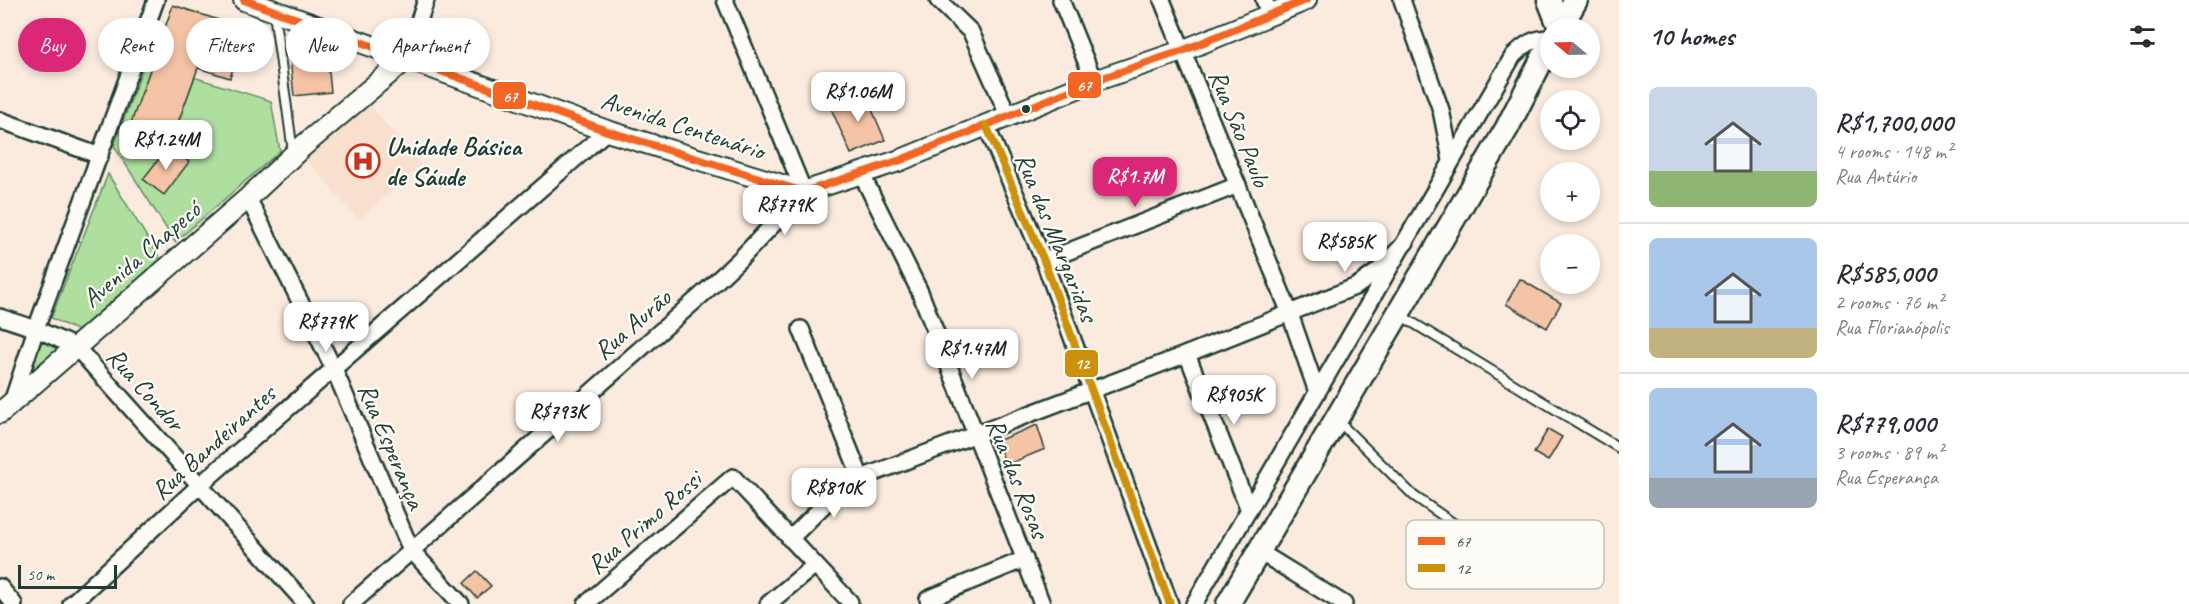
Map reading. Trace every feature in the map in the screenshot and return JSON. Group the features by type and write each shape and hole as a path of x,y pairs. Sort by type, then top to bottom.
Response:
{"main road":[{"path":"1549,0 1556,18"},
{"path":"1566,18 1576,0"},
{"path":"1228,604 1507,128 1540,62"}],"street":[{"path":"6,408 156,0"},
{"name":"Avenida Centenário","path":"244,0 370,45"},
{"path":"420,18 426,0"},
{"path":"725,0 804,192 901,160 1094,81 1182,51 1267,7 1306,0"},
{"path":"938,0 971,32 1009,117"},
{"path":"1061,0 1094,81"},
{"name":"Rua São Paulo","path":"1162,0 1289,311 1317,392"},
{"path":"1402,0 1441,110 1451,160"},
{"path":"1194,604 1513,56 1528,42 1540,38"},
{"name":"Avenida Chapecó","path":"6,408 390,72"},
{"name":"Avenida Centenário","path":"445,72 607,130 804,192"},
{"path":"0,120 100,156"},
{"name":"Rua das Margaridas","path":"986,125 1044,261 1089,389 1170,604"},
{"name":"Rua Bandeirantes","path":"71,604 200,485 607,130"},
{"name":"Rua das Rosas","path":"861,173 921,292 1042,604"},
{"path":"1044,261 1238,185"},
{"name":"Rua Aurão","path":"351,604 705,292 804,192"},
{"name":"Rua Esperança","path":"248,198 333,369 411,550 461,604"},
{"path":"850,602 790,538 828,501 861,478 1089,389 1187,354 1289,311 1357,286 1378,271 1406,242"},
{"name":"Rua Condor","path":"0,317 36,329 76,347 306,604"},
{"path":"801,329 861,478"},
{"path":"1187,354 1249,510"},
{"name":"Rua Primo Rossi","path":"586,604 733,477 790,538"},
{"path":"1258,551 1344,604"},
{"path":"928,599 1025,559"},
{"path":"768,604 815,565"},
{"path":"0,587 14,604"}],"lane":[{"path":"273,11 293,155"},
{"path":"1397,313 1619,448"},
{"path":"1336,419 1414,496 1449,520"}],"shaded area":[{"name":"Unidade Básica de Sáude","path":"369,104 421,165 359,220 304,157"}],"green space":[{"path":"174,71 271,101 280,151 175,242 114,146 141,72"},
{"path":"108,174 161,260 80,332 51,318"},
{"path":"39,332 66,344 27,380"}],"building":[{"path":"173,5 213,18 186,18 186,72 197,72 171,142 130,126 149,72 174,72 174,18 168,18"},
{"path":"211,72 232,72 230,78"},
{"path":"291,72 329,72 331,92 294,96"},
{"path":"864,91 885,140 851,154 830,106"},
{"path":"169,146 189,162 164,195 143,179"},
{"path":"1520,279 1540,291 1540,294 1546,294 1561,303 1547,328 1506,304"},
{"path":"1037,425 1045,449 1006,465 997,441"},
{"path":"1548,429 1562,437 1548,461 1534,453"},
{"path":"477,571 491,586 477,598 464,583"}],"transit line":[{"name":"67","path":"244,0 607,131 804,192 901,160 1094,81 1182,51 1306,0"},
{"name":"12","path":"986,125 1044,261 1170,604"}],"place":[{"name":"Unidade Básica de Sáude","path":"363,161"}]}
